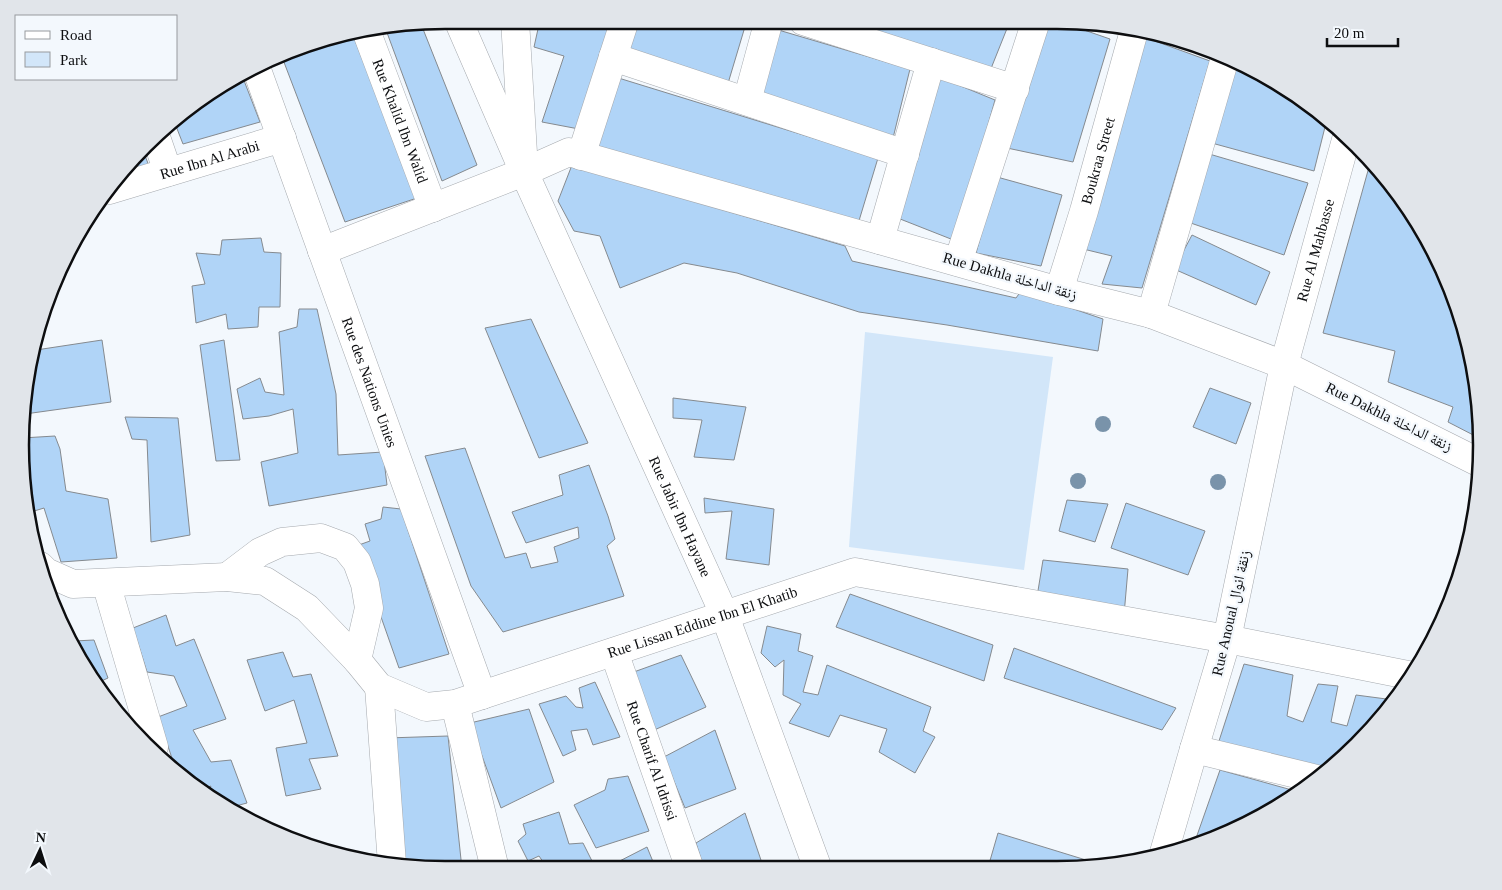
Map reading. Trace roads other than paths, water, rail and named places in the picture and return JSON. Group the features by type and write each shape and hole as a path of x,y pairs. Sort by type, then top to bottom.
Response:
{"street":[{"name":"Rue Jabir Ibn Hayane","path":"462,29 524,172 725,616 815,861"},
{"path":"516,29 524,172"},
{"path":"581,156 622,29"},
{"path":"747,101 767,29"},
{"path":"830,29 1015,89"},
{"path":"958,262 1034,29"},
{"name":"Rue Khalid Ibn Walid","path":"368,36 433,208"},
{"name":"Boukraa Street","path":"1059,291 1084,211 1133,36"},
{"path":"613,57 905,154"},
{"path":"880,240 931,62"},
{"path":"1151,314 1223,64"},
{"name":"Rue des Nations Unies","path":"258,73 482,695"},
{"name":"Rue Ibn Al Arabi","path":"119,187 282,138"},
{"path":"158,144 168,172"},
{"name":"Rue Al Mahbasse","path":"1284,365 1345,145"},
{"name":"Rue Dakhla زنقة الداخلة","path":"322,252 524,172 569,152 1059,291 1151,314 1284,365 1472,459"},
{"name":"Rue Anoual زنقة انوال","path":"1166,847 1227,639 1284,365"},
{"path":"227,577 260,552 282,542 321,538 345,547 357,562 365,584 369,608 357,660"},
{"name":"Rue Lissan Eddine Ibn El Khatib","path":"49,573 73,584 227,577 265,582 306,608 357,660 379,687 426,707 455,704 856,572 1227,639 1404,674"},
{"path":"106,583 152,740"},
{"name":"Rue Charif Al Idrissi","path":"614,652 687,861"},
{"path":"379,687 392,858"},
{"path":"455,704 493,861"},
{"path":"1194,749 1308,777"}]}
